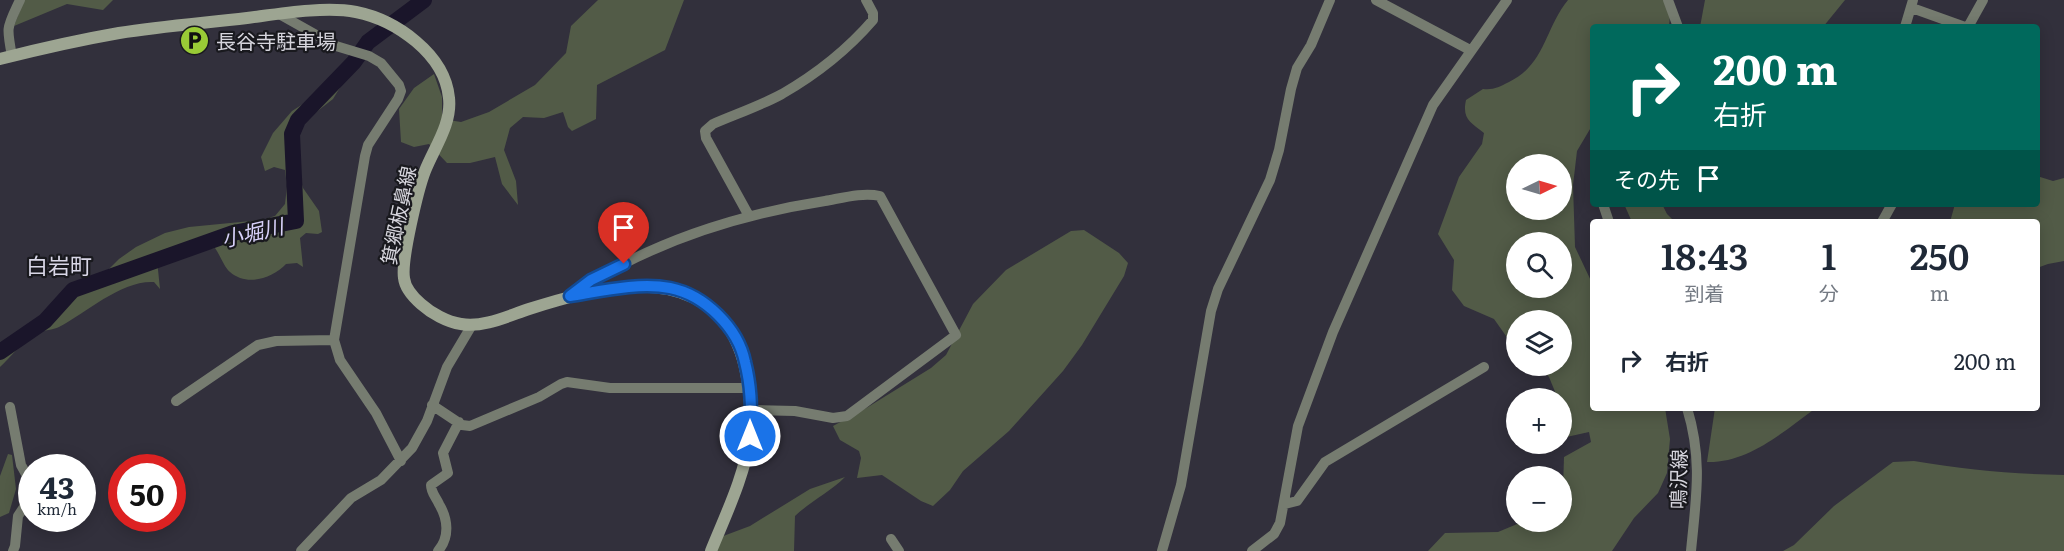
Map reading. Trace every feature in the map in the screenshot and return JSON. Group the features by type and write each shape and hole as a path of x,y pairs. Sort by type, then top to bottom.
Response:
{"main road":[{"name":"箕郷板鼻線","path":"6,58 119,33 279,14 343,10 382,20 411,38 429,55 441,71 447,84 449,100 448,114 422,181 404,260 403,274 407,288 420,304 442,318 461,324 491,322 570,296 653,287 669,288 694,297 721,318 734,336 745,362 751,410 750,436 746,458 711,551"}],"street":[{"path":"6,58 8,25 20,0"},
{"path":"749,216 706,138 705,131 713,124 781,95 831,60 873,20 873,13 866,0"},
{"path":"1162,551 1181,485 1211,311 1218,289 1270,180 1297,68 1311,45 1330,0"},
{"path":"1376,0 1470,50"},
{"path":"1252,551 1274,534 1280,524 1298,426 1332,332 1433,105 1507,0"},
{"path":"1668,0 1676,24"},
{"path":"1968,24 1983,0"},
{"path":"1906,24 1912,4 1959,24"},
{"path":"279,14 336,46 369,56 381,63 399,85 401,91 368,145 361,192 354,214 334,340 340,360 376,413 401,461"},
{"path":"570,296 591,280 656,247 749,216 825,201 858,196 880,196 956,334 847,416 833,418 795,411 751,410"},
{"path":"301,551 351,498 381,480 412,448 427,421 447,367 472,325"},
{"path":"176,400 258,345 276,341 334,340"},
{"path":"1285,504 1297,501 1325,462 1484,367"},
{"path":"432,405 459,422 471,426 567,382 610,388 748,388"},
{"path":"10,407 19,454"},
{"name":"鳴沢線","path":"1689,411 1695,432 1698,458 1691,551"},
{"path":"438,551 446,539 446,524 431,485 448,473 443,453 459,422"},
{"path":"13,551 18,516"},
{"path":"891,539 899,551"}],"green space":[{"path":"24,0 113,0 103,10 67,4 14,26"},
{"path":"598,0 684,0 665,50 597,85 596,119 572,131 568,127 563,112 544,118 523,117 510,128 504,150 516,181 518,205 502,184 495,157 470,163 447,163 429,144 414,147 401,142 399,109 414,88 434,74 442,97 442,119 461,122 489,112 535,85 566,53 571,26"},
{"path":"1568,0 1671,0 1669,24 1590,24 1590,129 1577,151 1573,185 1575,247 1590,279 1590,411 1665,411 1670,439 1667,473 1658,493 1634,518 1612,551 1428,551 1445,533 1498,532 1506,529 1506,532 1572,532 1572,466 1564,466 1564,457 1591,442 1589,432 1572,436 1572,388 1554,388 1548,376 1572,376 1572,310 1506,310 1506,336 1494,319 1464,306 1452,290 1454,260 1438,234 1459,177 1482,144 1484,133 1468,120 1465,112 1466,100 1483,89 1499,87 1509,82 1530,66"},
{"path":"1705,0 1845,0 1825,24 1701,24"},
{"path":"341,66 346,66 347,76 333,99 306,120 297,134 300,178 303,188 319,211 322,232 306,233 300,238 303,267 297,263 286,264 267,277 252,280 237,277 230,272 215,248 157,260 160,289 154,282 142,283 117,291 59,327 32,336 0,367 0,349 33,325 54,303 97,281 119,259 136,247 165,233 189,227 261,220 275,216 285,204 287,186 285,170 274,167 265,171 261,157 273,133 292,111 303,104"},
{"path":"2040,177 2053,181 2064,178 2064,261 2040,267 2040,219 1951,219 1954,207 2040,207"},
{"path":"1625,207 1664,207 1672,219 1631,219"},
{"path":"1084,230 1119,253 1128,263 1124,276 1082,345 1063,371 1009,431 963,471 950,490 933,506 921,501 882,475 857,478 861,458 859,451 840,440 833,426 931,368 946,355 973,304 1006,270 1071,231"},
{"path":"1715,411 1812,411 1752,451 1722,461 1707,462"},
{"path":"8,454 12,455 16,489 9,513 0,517 0,476"},
{"path":"1914,461 1989,471 2064,475 2064,551 1783,551 1794,545 1834,506 1893,462"},
{"path":"845,477 795,516 794,551 716,551 718,538 750,526 810,489"}],"waterway":[{"name":"小堀川","path":"0,352 45,321 73,290 233,233 296,221 292,134 298,120 354,62 368,42 424,0"}],"place":[{"name":"長谷寺駐車場","path":"195,40"}],"district":[{"name":"白岩町","path":"59,264"}],"route":[{"path":"624,264 591,280 570,296 653,287 677,290 701,301 728,327 745,362 751,410 750,436"}]}
